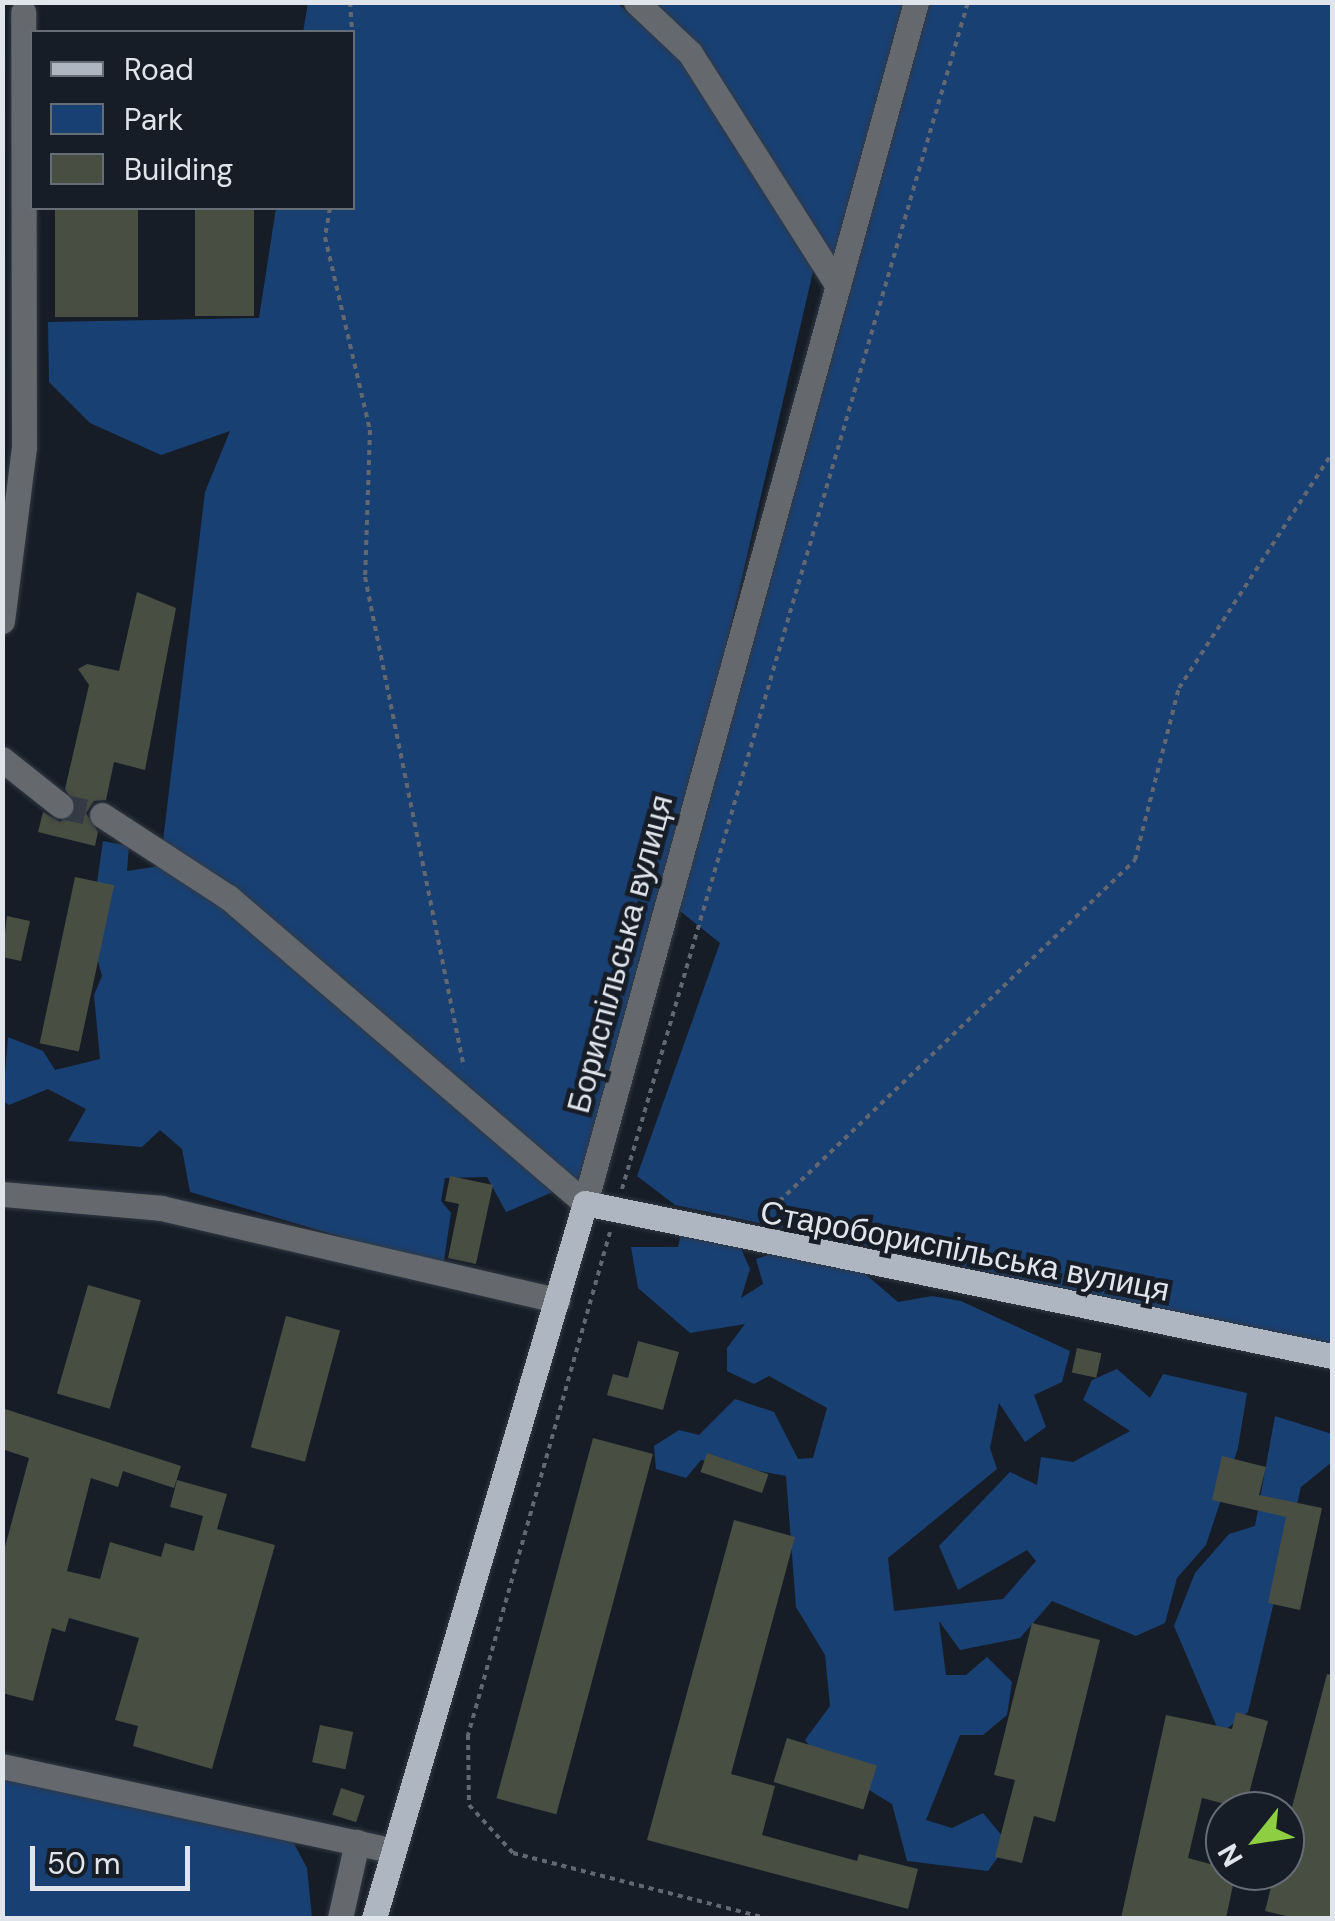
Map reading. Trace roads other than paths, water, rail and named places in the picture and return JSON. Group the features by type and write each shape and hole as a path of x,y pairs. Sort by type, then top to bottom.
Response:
{"main road":[{"name":"Старобориспільська вулиця","path":"585,1203 739,1239 1332,1356"},
{"name":"Бориспільська вулиця","path":"374,1918 585,1203"}],"street":[{"path":"636,2 690,53 838,286"},
{"name":"Бориспільська вулиця","path":"585,1203 916,2"},
{"path":"2,621 24,447 23,12"},
{"path":"2,758 61,806"},
{"path":"102,815 228,897 585,1203"},
{"path":"2,1194 161,1208 557,1300"},
{"path":"2,1766 392,1850"},
{"path":"340,1918 357,1842"}],"tunnel":[{"path":"61,806 102,815"}]}
